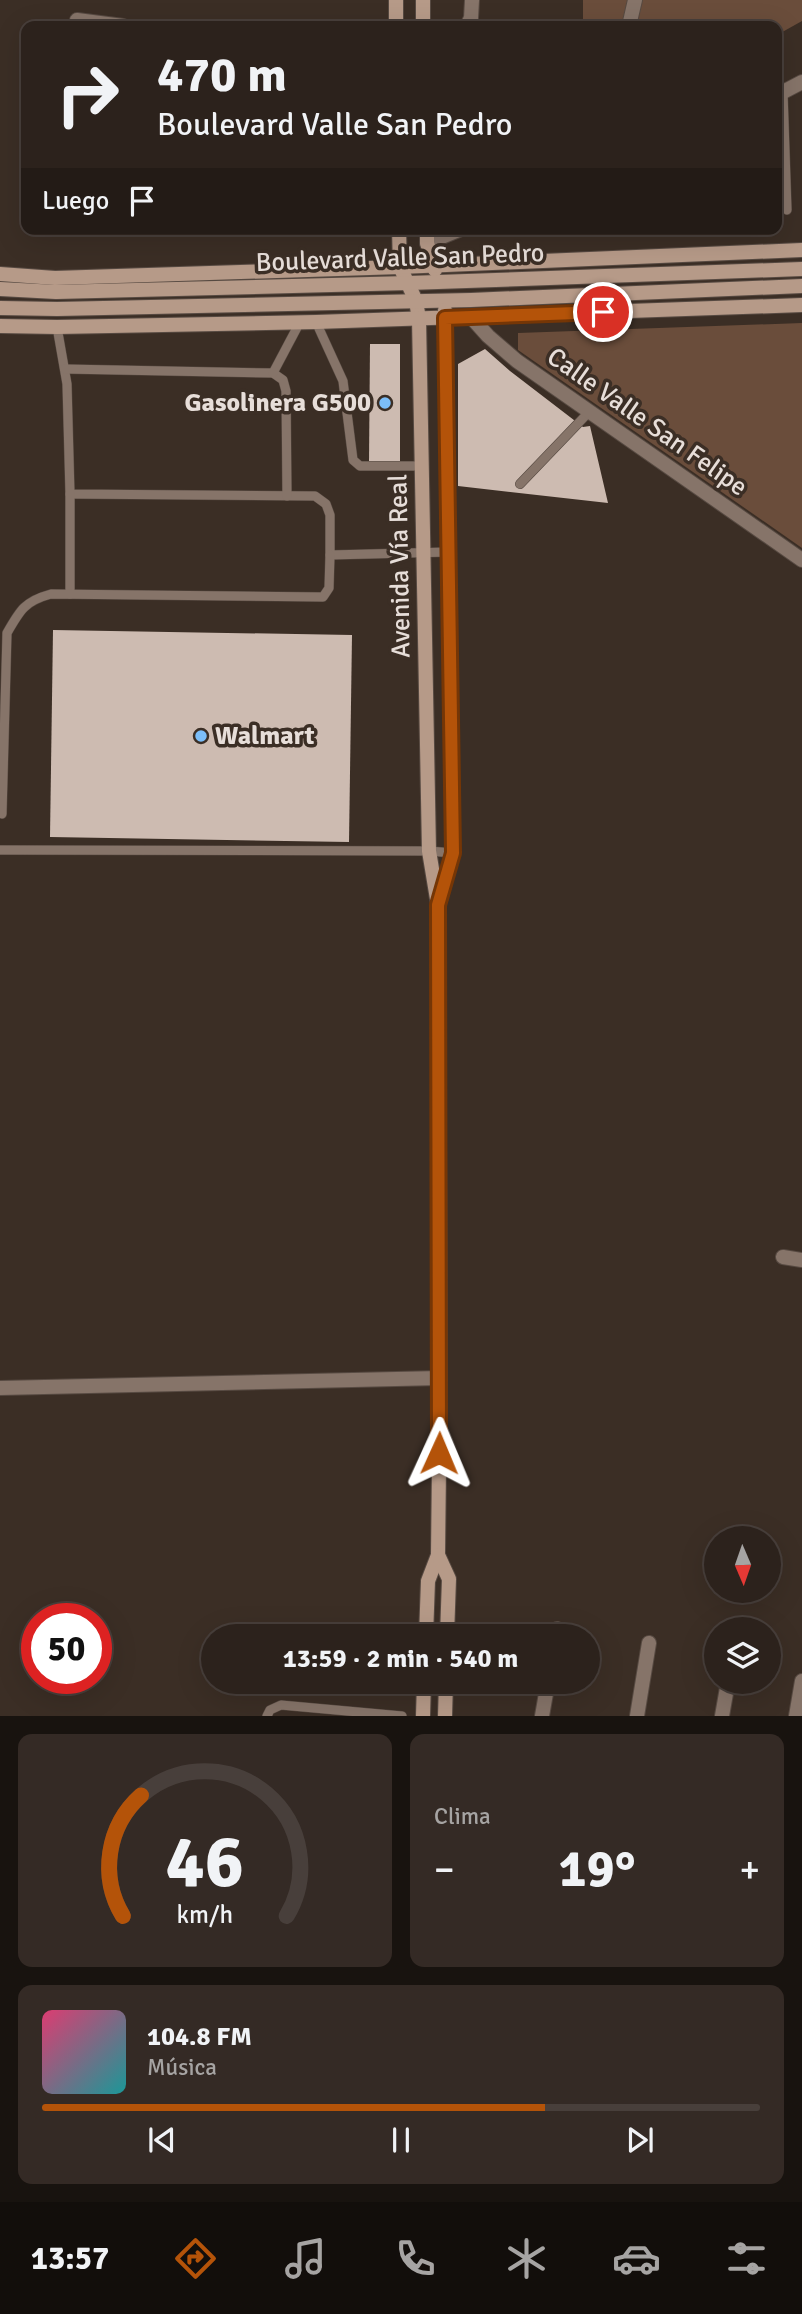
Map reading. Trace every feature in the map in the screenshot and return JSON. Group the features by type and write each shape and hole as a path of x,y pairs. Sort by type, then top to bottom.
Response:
{"main road":[{"path":"396,0 396,21"},
{"path":"423,0 423,21"},
{"name":"Avenida Vía Real","path":"399,235 400,267 416,301 419,319 429,851 438,905 438,1555"},
{"name":"Avenida Vía Real","path":"427,236 444,300 445,318 453,853 438,905"},
{"name":"Boulevard Valle San Pedro","path":"0,274 55,278 802,250"},
{"path":"728,253 732,307"},
{"name":"Boulevard Valle San Pedro","path":"0,289 56,292 409,284 802,269"},
{"name":"Boulevard Valle San Pedro","path":"0,308 416,301 802,286"},
{"path":"0,326 316,322 802,305"},
{"path":"426,1624 428,1581 438,1555"},
{"path":"438,1555 449,1578 447,1624"},
{"path":"423,1716 424,1694"},
{"path":"445,1716 446,1694"}],"street":[{"path":"470,21 472,0"},
{"path":"630,21 635,0"},
{"path":"77,20 85,21"},
{"path":"782,93 802,82"},
{"name":"Calle Valle San Felipe","path":"471,317 517,361 802,560"},
{"path":"783,1257 802,1260"},
{"path":"0,1388 440,1378"},
{"path":"637,1716 649,1643"},
{"path":"796,1716 802,1681"},
{"path":"542,1716 546,1694"},
{"path":"722,1716 726,1694"}],"lane":[{"path":"782,123 788,210"},
{"path":"273,373 300,322"},
{"path":"316,322 343,381 353,460 360,466 423,466"},
{"path":"57,327 67,384 69,594"},
{"path":"65,369 273,373 283,380 286,391 286,496"},
{"path":"520,484 589,412"},
{"path":"2,814 7,633 18,614 33,598 51,594 323,597 329,588 330,515 326,504 315,496 70,494"},
{"path":"330,555 448,552"},
{"path":"0,850 453,853"},
{"path":"267,1716 270,1710 281,1705 402,1716"}],"shaded area":[{"path":"583,0 802,0 802,21 782,32 782,21 583,21"},
{"path":"802,323 802,548 518,350 518,333"}],"building":[{"name":"Gasolinera G500","path":"370,344 400,344 400,462 369,462"},
{"path":"485,349 583,427 590,426 608,503 458,486 458,364"},
{"name":"Walmart","path":"53,630 352,635 349,842 50,837"}],"place":[{"name":"Gasolinera G500","path":"385,403"},
{"name":"Walmart","path":"201,736"}],"route":[{"path":"439,1453 438,905 453,853 445,318 603,312"}]}
